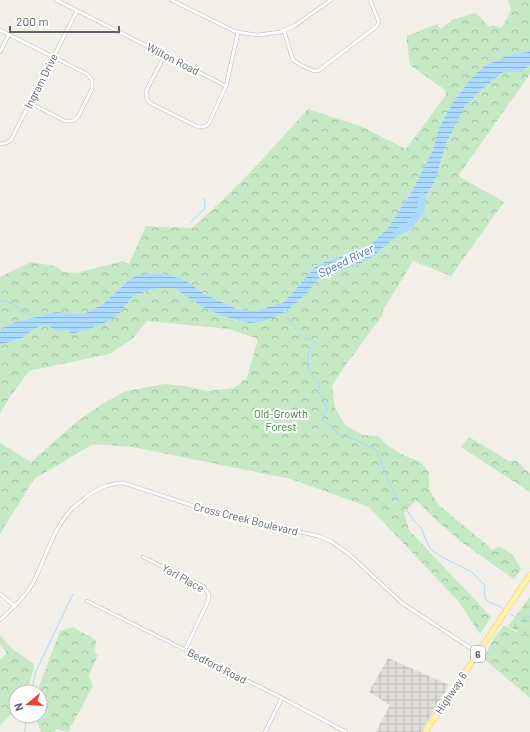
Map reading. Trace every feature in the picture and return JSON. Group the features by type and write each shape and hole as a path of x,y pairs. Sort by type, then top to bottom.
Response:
{"main road":[{"name":"Highway 6","path":"425,732 530,575"}],"street":[{"name":"Wilton Road","path":"56,0 226,86"},
{"path":"171,0 238,32 262,34 284,31 304,20 331,0"},
{"path":"284,31 293,60 308,69 318,71 377,26 378,19 370,0"},
{"name":"Ingram Drive","path":"0,144 6,144 11,140 77,11"},
{"path":"0,30 87,74 92,80 92,87 78,117 71,122 65,121 30,103"},
{"path":"165,56 146,91 146,98 150,103 192,124 202,127 207,125 226,86 238,32"},
{"path":"0,52 9,34"},
{"name":"Cross Creek Boulevard","path":"0,620 15,606 33,582 56,532 71,510 102,486 113,483 124,483 218,514 318,536 332,542 349,554 402,603 478,653"},
{"name":"Yarl Place","path":"143,557 204,587 208,592 208,601 185,650"},
{"path":"0,594 15,606"},
{"name":"Bedford Road","path":"87,601 282,698 346,732"},
{"path":"265,732 282,698"}],"shaded area":[{"path":"388,658 449,685 421,732 376,732 390,705 369,692"}],"green space":[{"path":"508,0 530,0 530,50 528,52 513,54 486,65 474,75 456,98 447,113 440,126 432,152 412,191 388,228 368,247 317,265 284,302 255,311 237,309 206,295 183,279 162,274 128,281 103,304 86,313 73,314 56,312 12,323 0,331 0,277 31,262 55,266 64,272 76,273 123,261 129,264 146,226 192,228 238,185 308,109 360,126 406,149 446,95 445,90 410,65 407,36 437,24 440,29 451,22 451,20 476,13 489,27 492,25 502,28 511,10"},
{"name":"Old-Growth Forest","path":"530,65 530,74 458,176 504,202 451,276 413,261 383,310 382,316 332,386 335,408 345,425 363,435 378,436 388,446 405,456 419,461 429,472 429,490 439,505 493,550 499,546 512,554 521,569 514,579 460,541 416,500 404,513 409,530 491,617 480,634 459,602 369,507 291,479 133,447 93,444 34,479 0,534 0,443 31,462 75,423 104,403 126,391 165,384 185,386 208,391 234,388 247,378 258,339 229,329 147,321 132,339 109,354 29,371 0,413 0,345 22,338 34,329 44,325 57,331 67,330 72,334 101,325 118,315 133,296 159,288 174,288 203,307 234,320 250,323 289,309 304,296 318,280 361,263 372,257 427,194 435,181 446,144 465,106 503,72 521,72"},
{"path":"469,437 509,461 516,460 530,474 530,492 461,447"},
{"path":"530,597 530,638 508,626"},
{"path":"504,625 516,632 523,633 530,637 530,698 484,659 492,641"},
{"path":"73,627 96,640 95,653 98,654 89,676 93,686 68,732 57,729 54,732 41,732 38,724 48,724 48,684 40,684 60,631"},
{"path":"0,635 11,648 33,663 34,668 29,684 8,684 8,717 0,725 0,660 7,653 0,644"}],"water":[{"path":"530,50 530,65 521,72 503,72 465,106 446,144 435,181 416,217 397,236 372,257 361,263 318,280 304,296 289,309 275,317 250,323 240,321 223,316 203,307 174,288 159,288 133,296 118,315 101,325 72,334 67,330 57,331 44,325 34,329 22,338 0,345 0,331 12,323 56,312 73,314 86,313 103,304 128,281 136,276 148,274 162,274 183,279 206,295 237,309 255,311 284,302 317,265 368,247 388,228 412,191 432,152 440,126 447,113 456,98 474,75 486,65 513,54 528,52"}],"waterway":[{"name":"Speed River","path":"397,232 408,227 421,211 422,196"},
{"path":"191,222 205,208 204,198"},
{"path":"0,300 8,302 35,318"},
{"path":"284,311 298,331 308,340 313,339 315,344 308,351 308,365 310,372 318,381 319,393 324,399 324,404 327,407 322,420 333,427 337,434 352,438 377,451 390,485 400,503 421,528 430,549 472,572 485,586 484,592 486,599 502,608"},
{"path":"33,684 36,671 73,594"},
{"path":"510,614 520,620 530,616"},
{"path":"25,732 26,724"}]}
